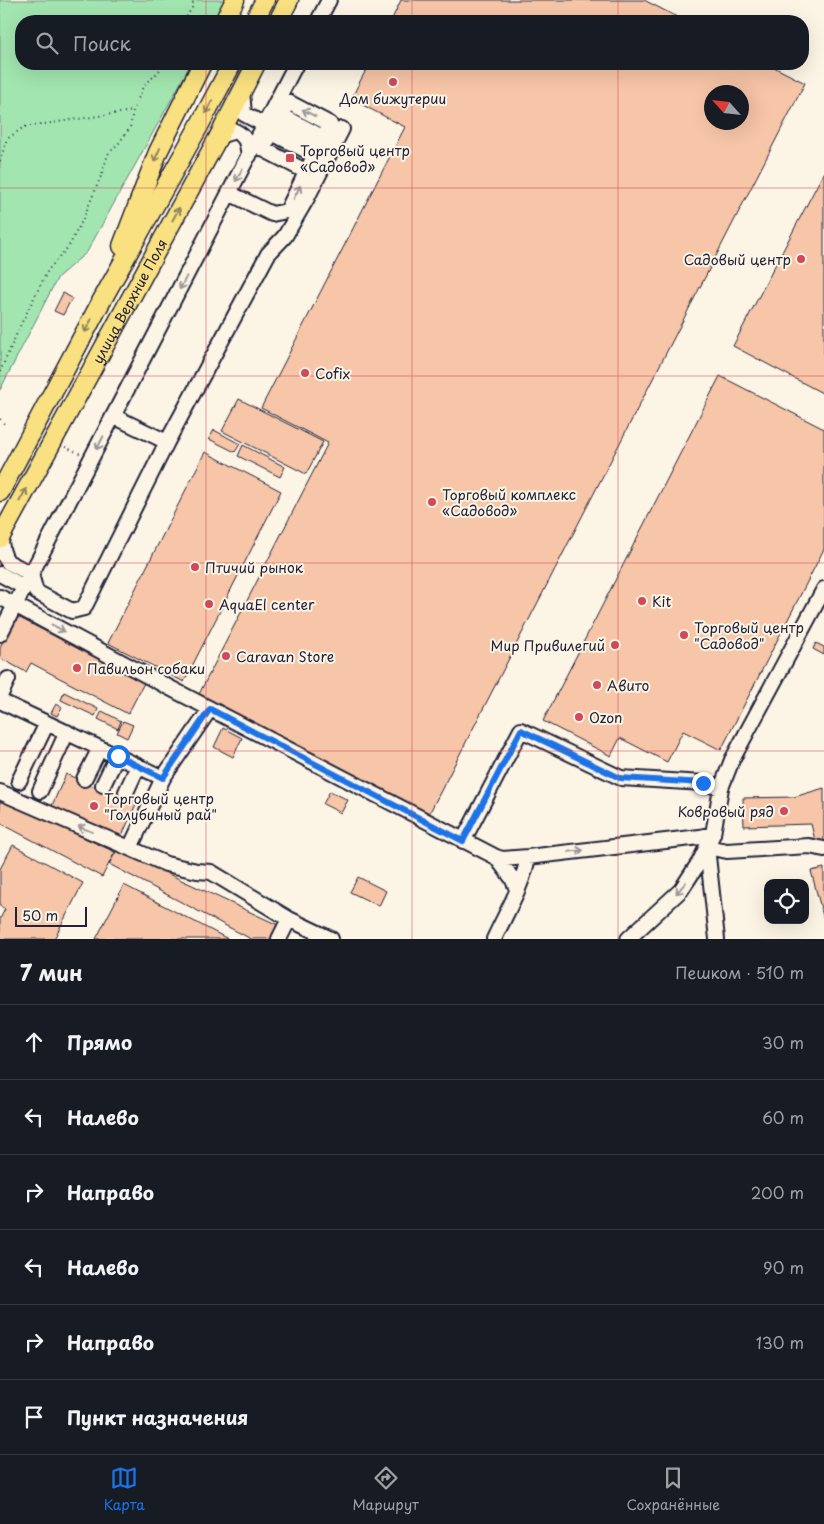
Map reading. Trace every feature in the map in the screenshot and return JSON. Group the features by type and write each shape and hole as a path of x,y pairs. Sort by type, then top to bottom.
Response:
{"main road":[{"path":"227,15 235,0"},
{"path":"257,15 265,0"},
{"path":"281,15 289,0"},
{"path":"102,300 155,159 199,70"},
{"name":"улица Верхние Поля","path":"0,492 102,300 200,126 229,70"},
{"name":"улица Верхние Поля","path":"1,537 253,70"}],"street":[{"path":"321,15 328,0"},
{"path":"271,131 294,70"},
{"path":"242,92 244,114 316,155"},
{"path":"0,634 249,156 271,131 288,102 330,124 287,211 272,214 230,193"},
{"path":"1,537 1,544 8,562 31,574 36,592 72,611 84,608 168,442 268,254 285,236 306,200 342,128"},
{"path":"219,136 235,131 243,135 247,142 249,156"},
{"path":"271,131 316,155"},
{"path":"113,416 168,442"},
{"path":"0,574 24,588"},
{"path":"628,939 681,890 700,860 713,834 721,788 732,760 824,589"},
{"path":"0,597 210,709 463,841 502,859 713,834"},
{"path":"0,696 8,679"},
{"path":"0,700 163,778"},
{"path":"130,848 163,778 210,709"},
{"path":"18,781 47,723"},
{"path":"463,841 521,730 620,778 703,783 721,788"},
{"path":"40,791 67,732"},
{"path":"84,779 100,748"},
{"path":"103,786 118,756"},
{"path":"126,792 138,766"},
{"path":"0,792 166,864 211,872 290,919 331,939"},
{"path":"680,839 697,846 700,860"},
{"path":"707,847 727,851 809,846 824,849"},
{"path":"707,847 717,939"},
{"path":"496,857 512,878 517,889"},
{"path":"494,939 525,870 528,857"},
{"path":"279,939 290,919"}],"path":[{"path":"188,15 193,6 193,0"},
{"path":"0,372 17,332 48,270 69,246 83,219 102,174 108,154 130,128 133,111 143,87 160,70"},
{"path":"0,161 7,139 24,127 133,111"},
{"path":"0,419 5,425"},
{"path":"65,447 91,459"}],"green space":[{"path":"0,0 226,0 218,15 15,15 15,70 188,70 87,252 58,277 0,390"}],"building":[{"path":"401,0 644,0 673,15 394,15"},
{"path":"366,70 780,70 805,83 428,816 197,698 328,443 261,408 405,127 351,99"},
{"name":"Садовый центр","path":"824,172 824,394 733,346"},
{"path":"63,293 72,298 63,315 54,311"},
{"name":"Торговый центр \"Садовод\"","path":"720,376 824,429 824,549 721,750 683,731 667,762 620,738 611,756 543,721"},
{"path":"239,399 323,442 306,474 222,431"},
{"path":"214,430 240,444 235,452 209,439"},
{"path":"243,445 285,467 280,477 238,456"},
{"name":"Птичий рынок","path":"205,452 281,491 184,682 108,643"},
{"name":"Павильон собаки","path":"16,616 144,683 128,714 31,663 26,672 0,658 0,647"},
{"path":"816,643 824,647 824,655 813,649"},
{"path":"64,692 98,709 95,716 61,700"},
{"path":"56,704 62,707 57,716 51,713"},
{"path":"102,711 121,721 118,729 98,719"},
{"path":"123,721 133,725 127,738 117,733"},
{"path":"223,728 242,738 233,757 214,747"},
{"name":"Торговый центр \"Голубиный рай\"","path":"66,774 106,792 107,789 137,802 120,840 50,810"},
{"name":"Ковровый ряд","path":"824,788 824,842 816,844 811,824 744,826 743,798 794,797"},
{"path":"330,791 348,800 341,813 323,804"},
{"path":"0,799 115,852 102,877 0,823"},
{"path":"13,845 83,883 54,939 0,939 0,919 5,909 0,906 0,869"},
{"path":"117,850 278,925 271,939 251,939 109,864"},
{"path":"824,868 824,920 811,871"},
{"path":"358,877 386,891 379,906 350,892"},
{"path":"124,885 228,939 96,939"}],"place":[{"name":"Дом бижутерии","path":"393,82"},
{"name":"Торговый центр «Садовод»","path":"290,158"},
{"name":"Садовый центр","path":"801,259"},
{"name":"Cofix","path":"305,373"},
{"name":"Торговый комплекс «Садовод»","path":"432,502"},
{"name":"Птичий рынок","path":"195,567"},
{"name":"Kit","path":"642,601"},
{"name":"AquaEl center","path":"209,604"},
{"name":"Торговый центр \"Садовод\"","path":"684,635"},
{"name":"Мир Привилегий","path":"615,645"},
{"name":"Caravan Store","path":"226,656"},
{"name":"Павильон собаки","path":"77,668"},
{"name":"Авито","path":"597,685"},
{"name":"Ozon","path":"579,717"},
{"name":"Торговый центр \"Голубиный рай\"","path":"94,806"},
{"name":"Ковровый ряд","path":"784,811"}],"route":[{"path":"118,756 163,778 210,709 463,841 521,730 620,778 703,783"}]}
